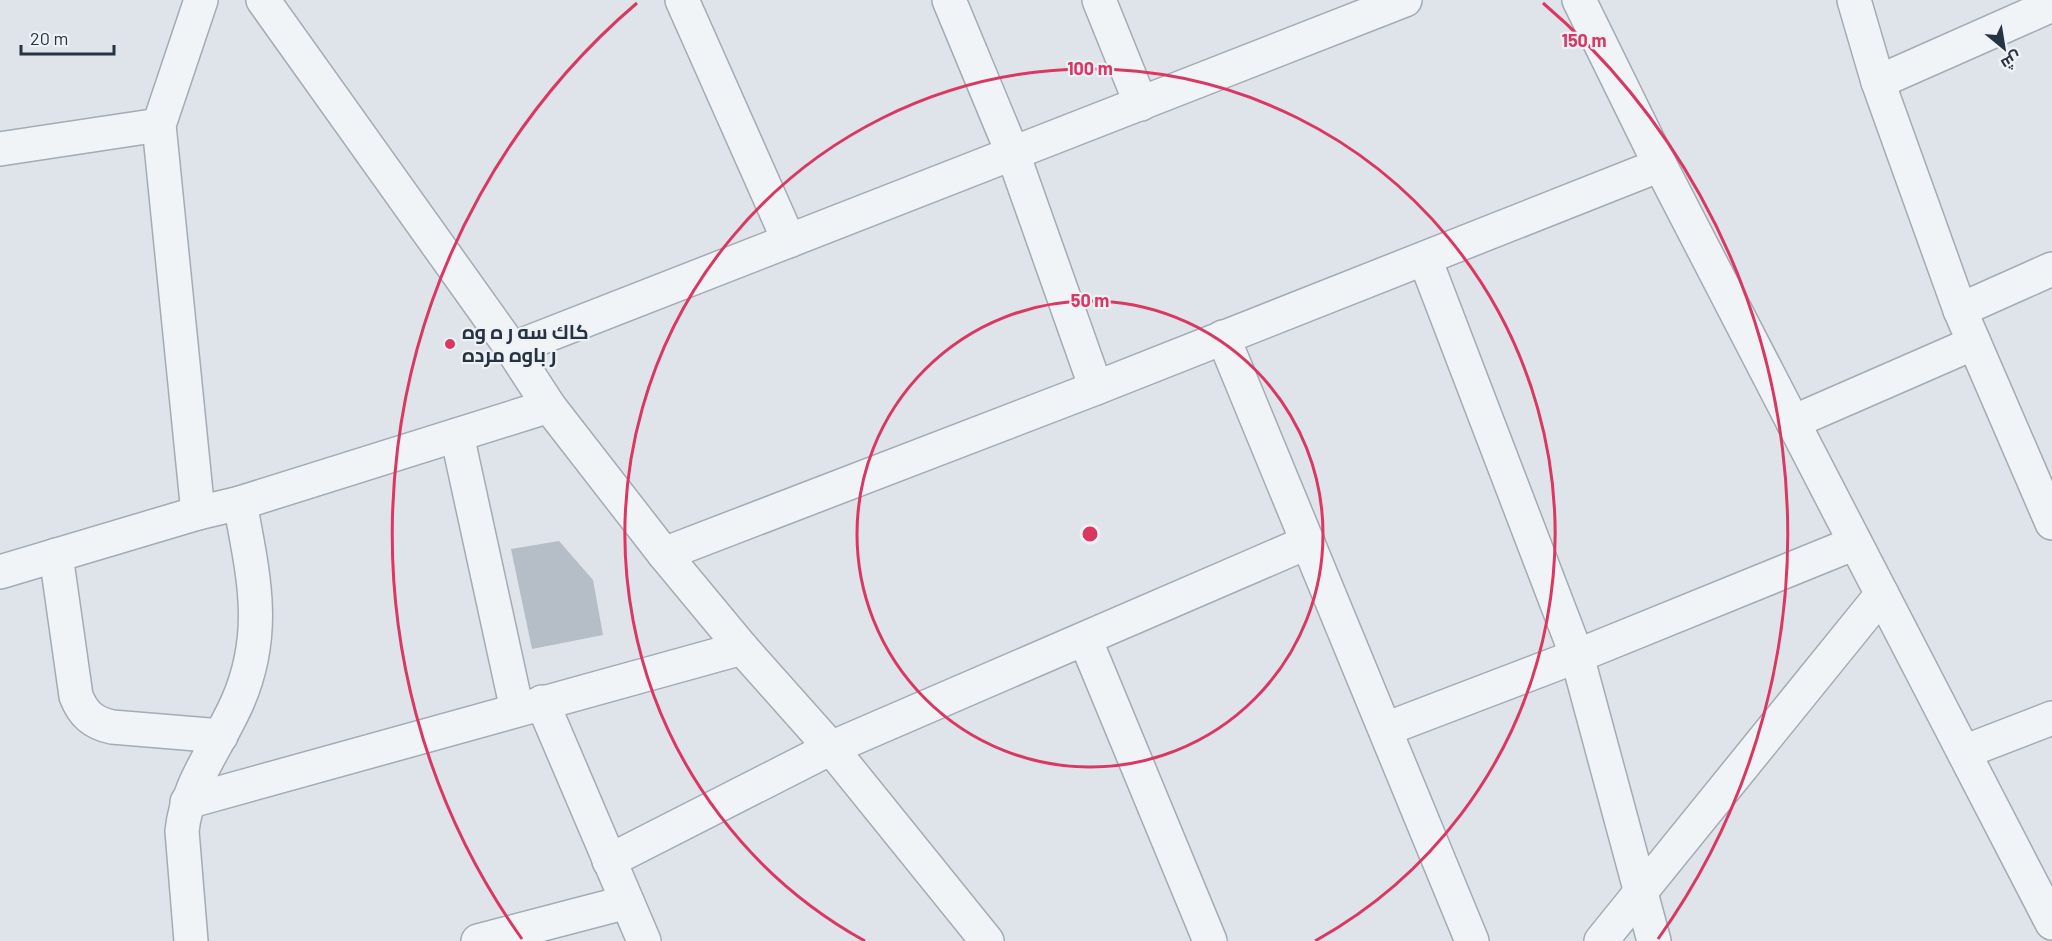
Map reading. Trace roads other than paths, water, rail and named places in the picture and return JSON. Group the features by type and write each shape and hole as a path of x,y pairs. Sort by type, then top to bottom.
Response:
{"street":[{"path":"198,513 159,125 201,0"},
{"path":"263,0 512,349 549,406 664,554 742,648 831,748 987,941"},
{"path":"682,0 789,241"},
{"path":"950,0 1013,154 1096,388"},
{"path":"1099,0 1141,104"},
{"path":"512,349 1405,0"},
{"path":"1579,0 1660,165 2052,923"},
{"path":"1854,0 1878,82 1959,310 2051,516"},
{"path":"1878,82 2052,5"},
{"path":"0,149 159,125"},
{"path":"664,554 1096,388 1660,165"},
{"path":"1425,259 1577,656 1654,941"},
{"path":"1959,310 2052,269"},
{"path":"1223,337 1472,941"},
{"path":"1793,422 1974,344"},
{"path":"0,572 198,513 240,503 549,406"},
{"path":"457,435 529,706 609,861 644,941"},
{"path":"191,941 182,831 187,802 238,702 246,679 256,631 257,606 254,582 240,503"},
{"path":"609,861 831,748 1308,542"},
{"path":"1386,729 1577,656 1855,543"},
{"path":"56,555 76,696 81,708 89,718 99,724 112,727 221,736"},
{"path":"1601,941 1882,594"},
{"path":"1084,639 1210,941"},
{"path":"187,802 742,648"},
{"path":"1964,752 2052,718"},
{"path":"478,941 627,902"}],"place":[{"name":"كاك سه ر ه وه ر باوه مرده","path":"450,344"}]}
